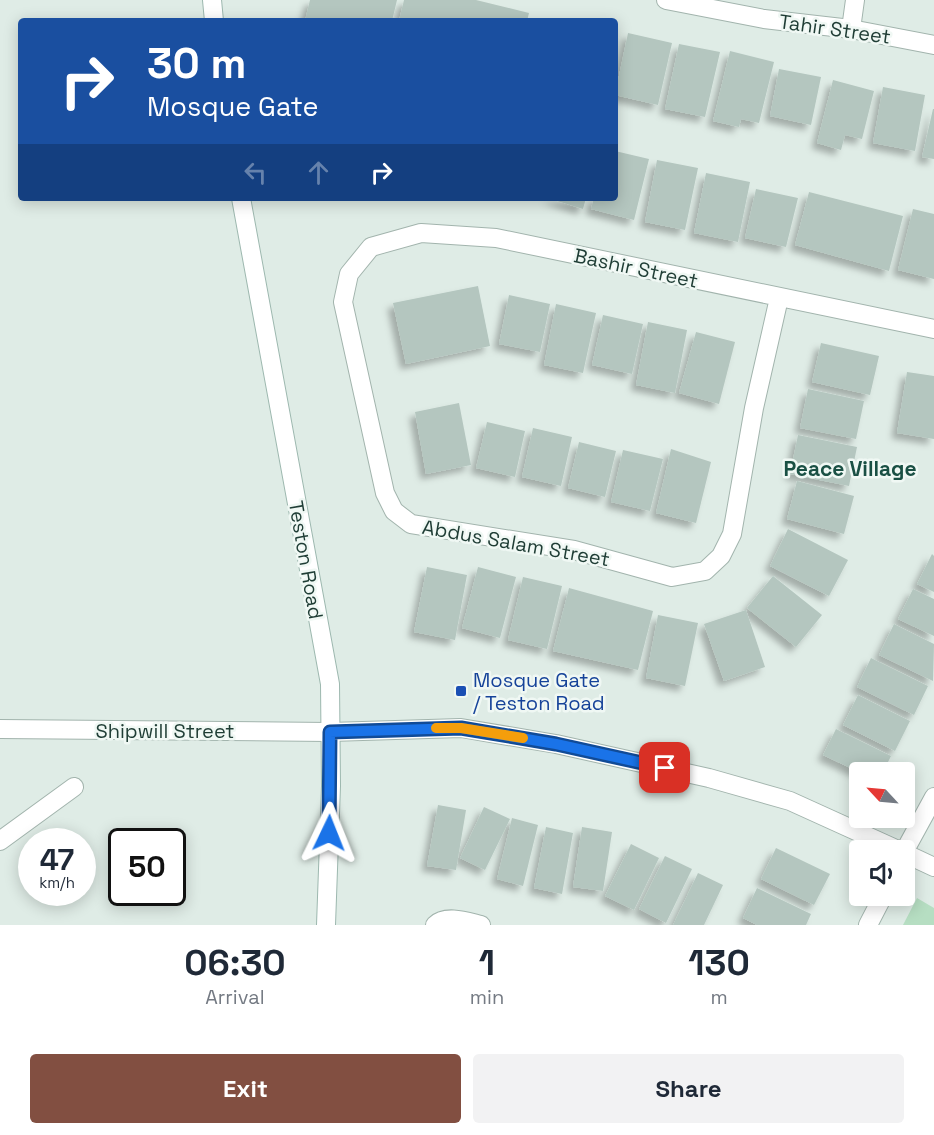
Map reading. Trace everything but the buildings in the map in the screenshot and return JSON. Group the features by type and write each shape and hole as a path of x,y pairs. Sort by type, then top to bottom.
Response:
{"street":[{"path":"212,0 214,18"},
{"name":"Tahir Street","path":"666,0 764,19 851,29 934,45"},
{"path":"851,29 855,0"},
{"name":"Teston Road","path":"242,201 330,684 331,786 326,925"},
{"name":"Bashir Street","path":"349,274 371,247 421,233 496,238 934,329"},
{"name":"Abdus Salam Street","path":"349,274 343,302 386,493 394,511 411,524 574,550 672,577 705,571 721,555 732,534 754,408 779,298"},
{"name":"Shipwill Street","path":"0,729 330,732 461,728 556,744 709,778 790,801 876,840"},
{"path":"0,841 74,787"},
{"path":"911,840 934,797"},
{"path":"915,858 934,867"},
{"path":"868,925 878,906"},
{"path":"435,925 439,921 451,920 481,925"}],"green space":[{"path":"917,898 934,908 934,925 903,925 913,906 915,906"}],"slow traffic":[{"path":"436,728 461,728 523,738"}],"place":[{"name":"Mosque Gate / Teston Road","path":"461,691"}],"district":[{"name":"Peace Village","path":"850,469"}],"route":[{"path":"329,833 330,732 461,728 556,744 665,768"}]}
